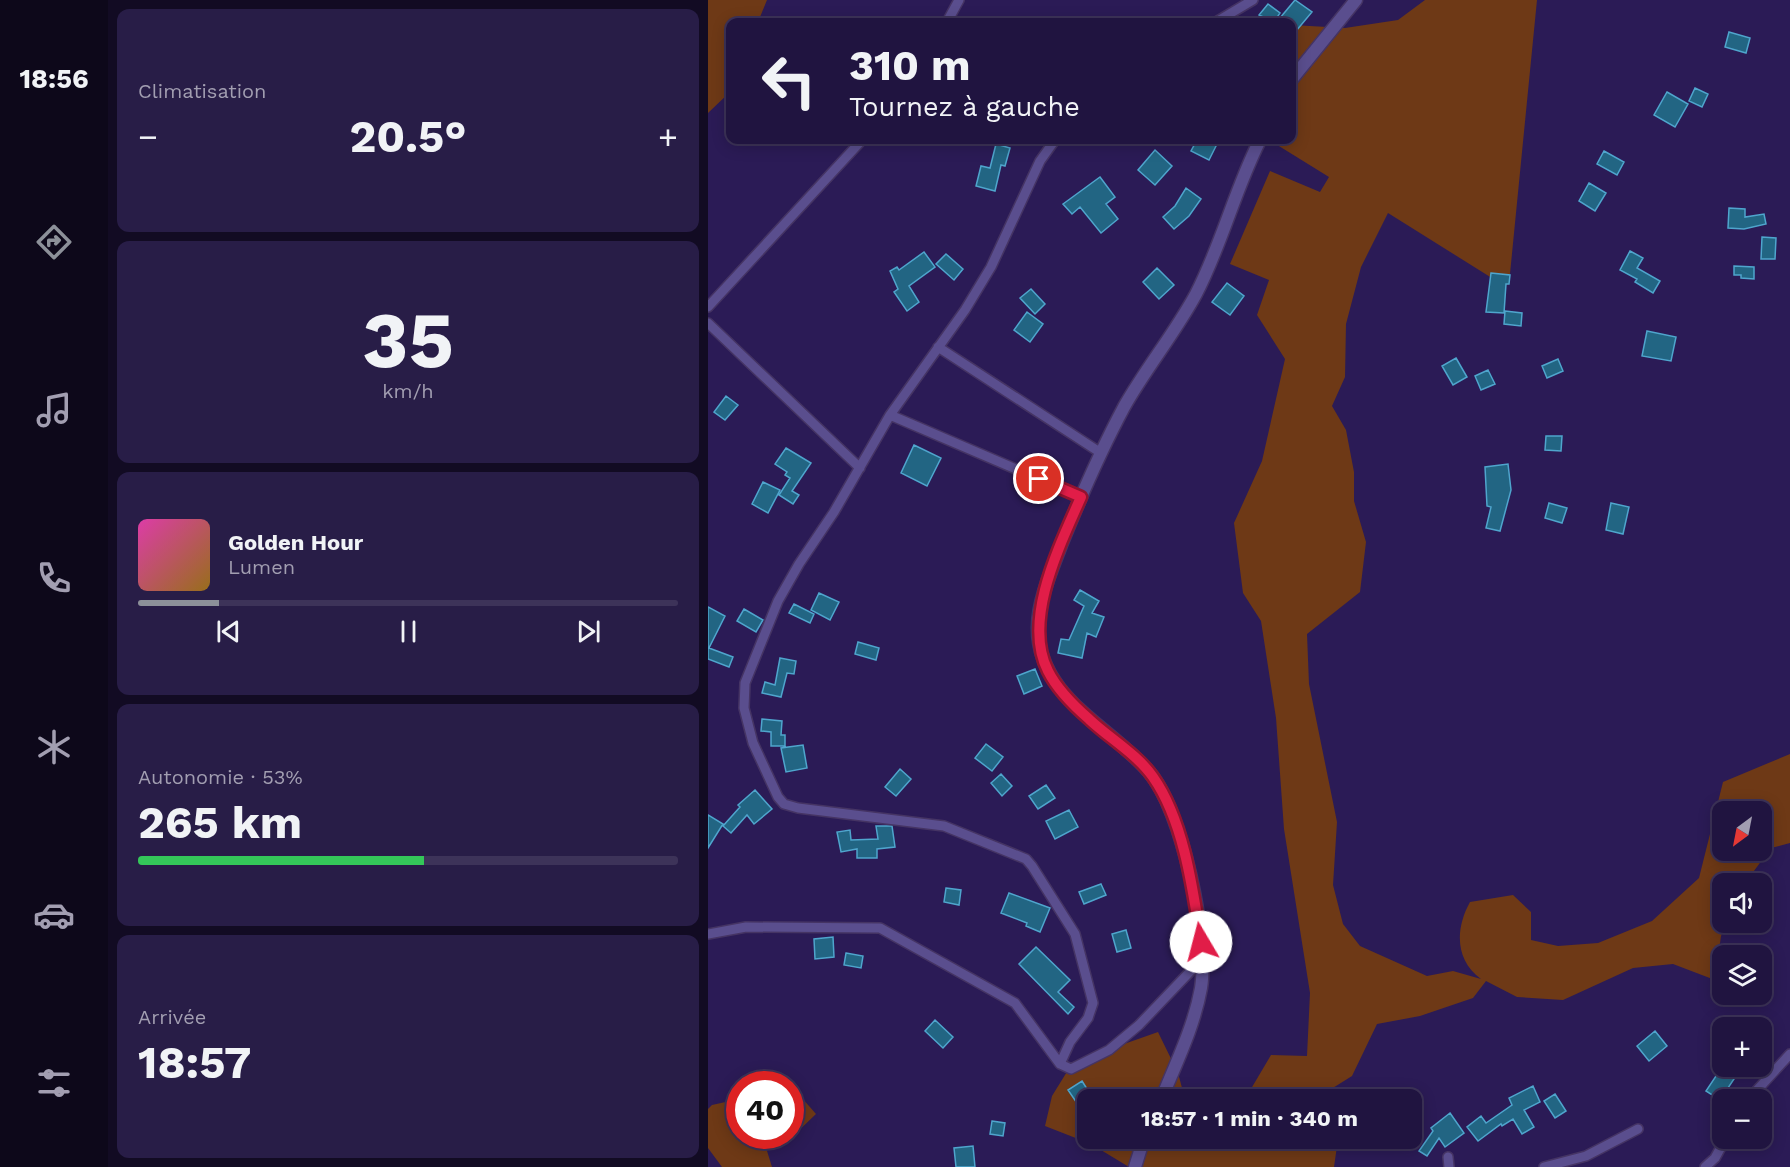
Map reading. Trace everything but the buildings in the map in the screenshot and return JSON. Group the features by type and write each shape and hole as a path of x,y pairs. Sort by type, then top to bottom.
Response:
{"street":[{"path":"948,18 959,0"},
{"path":"1223,18 1253,0"},
{"path":"1296,74 1356,0"},
{"path":"708,307 858,144"},
{"path":"1051,144 1040,161 991,267 890,415 778,601 745,683 744,708 753,743 769,782 784,804 798,808 945,826 1026,859 1075,934 1093,1003 1088,1018 1070,1042 1060,1064"},
{"path":"1165,1089 1196,1011 1203,958 1192,886 1182,846 1154,778 1138,760 1106,735 1065,695 1048,671 1041,651 1038,628 1040,613 1055,562 1101,453 1125,406 1196,295 1214,256 1245,170 1258,144"},
{"path":"708,323 860,468"},
{"path":"938,347 1101,453"},
{"path":"890,415 1081,497"},
{"path":"708,934 746,927 880,928 1015,1003 1060,1064 1071,1069 1109,1050 1168,997 1203,958"},
{"path":"1758,1089 1790,1054"},
{"path":"1544,1167 1586,1155 1638,1129"},
{"path":"1135,1167 1141,1149"},
{"path":"1705,1167 1715,1158 1720,1149"}],"shaded area":[{"path":"708,0 767,0 760,18 726,18 726,96 708,113"},
{"path":"1425,0 1537,0 1509,284 1503,285 1388,213 1361,267 1346,324 1345,377 1332,406 1346,430 1354,472 1354,501 1366,542 1360,592 1307,634 1309,684 1337,822 1333,885 1343,924 1360,946 1427,976 1453,971 1481,979 1466,963 1460,943 1462,923 1470,902 1513,895 1531,912 1531,940 1558,946 1598,943 1652,921 1699,878 1712,826 1712,861 1761,861 1752,873 1712,873 1712,933 1722,933 1720,945 1712,945 1712,979 1673,964 1633,968 1563,1000 1517,997 1486,981 1473,998 1420,1016 1377,1024 1352,1076 1331,1089 1251,1089 1271,1055 1307,1056 1310,993 1284,829 1276,718 1261,621 1243,593 1234,523 1262,461 1285,359 1257,315 1269,280 1230,264 1270,171 1320,192 1329,177 1275,144 1296,144 1296,25 1345,28 1398,20"},
{"path":"1790,754 1790,843 1772,848 1772,801 1718,801 1723,782"},
{"path":"1158,1032 1178,1073 1182,1089 1077,1089 1077,1139 1045,1126 1052,1096 1073,1062"},
{"path":"804,1100 816,1114 804,1126"},
{"path":"726,1102 726,1149 766,1149 772,1167 722,1167 708,1148 708,1109 712,1105"},
{"path":"1099,1149 1337,1149 1334,1167 1129,1167"}],"route":[{"path":"1039,479 1081,497 1055,562 1040,613 1038,628 1041,651 1048,671 1065,695 1106,735 1138,760 1154,778 1169,809 1182,846 1192,886 1201,942"}]}
